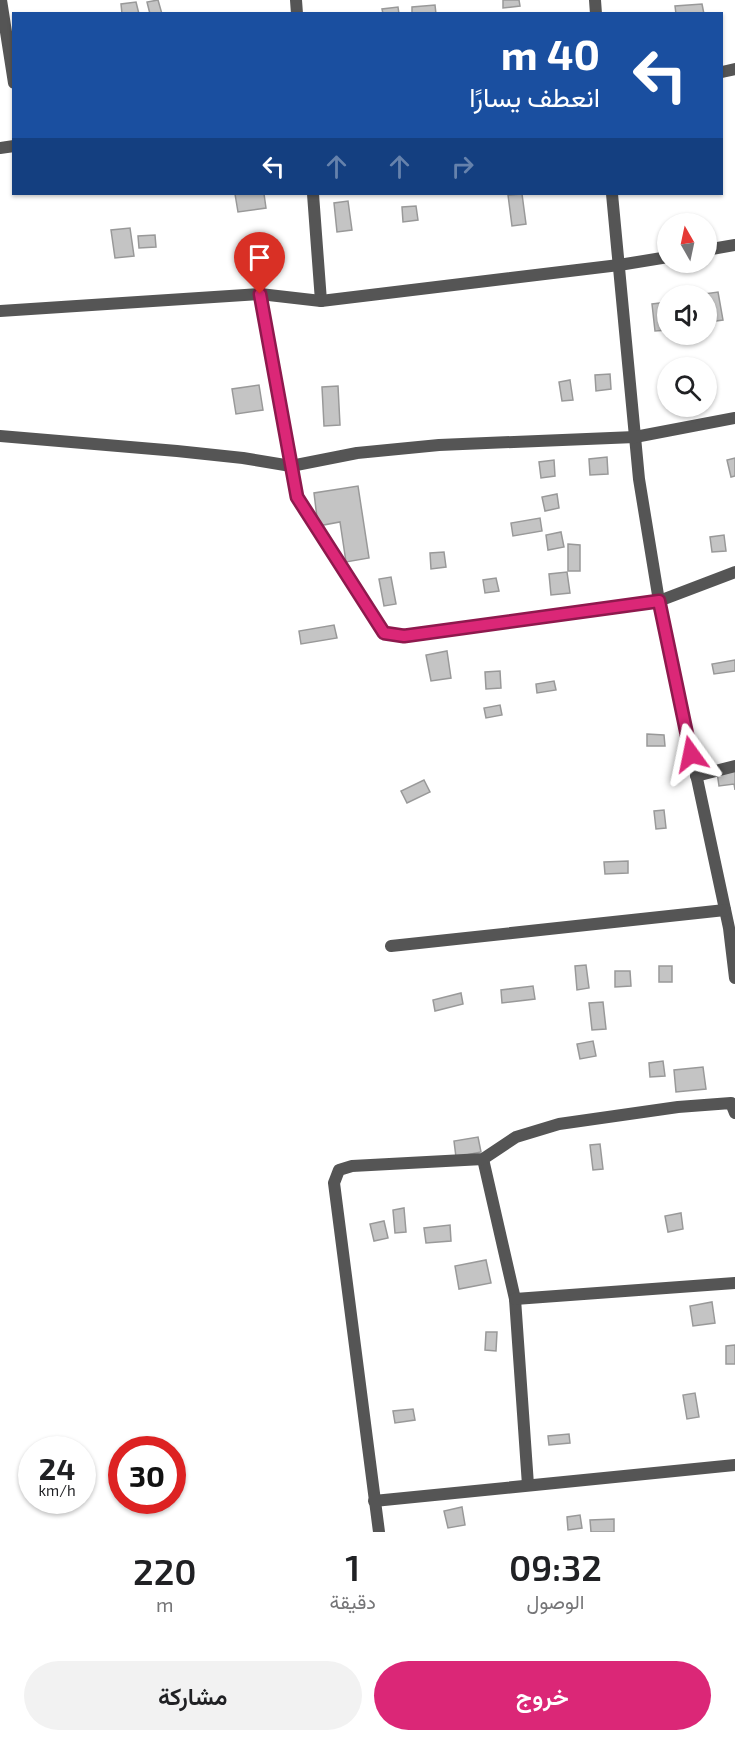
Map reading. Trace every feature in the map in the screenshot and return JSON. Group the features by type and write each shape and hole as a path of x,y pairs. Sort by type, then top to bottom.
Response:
{"street":[{"path":"1,0 12,70"},
{"path":"313,195 321,301"},
{"path":"612,195 640,489 659,601 725,910 732,927 735,978"},
{"path":"717,248 735,245"},
{"path":"0,311 260,294 321,301 657,259"},
{"path":"260,294 297,497 384,633 404,636 659,601 735,572"},
{"path":"0,436 177,450 291,466 357,453 439,445 635,437 735,418"},
{"path":"696,776 735,766"},
{"path":"391,946 725,910"},
{"path":"379,1532 335,1178 339,1170 352,1166 483,1159 516,1137 559,1124 706,1104 731,1103 735,1113"},
{"path":"483,1159 515,1299 528,1485"},
{"path":"515,1299 735,1283"},
{"path":"374,1502 735,1466"}],"building":[{"path":"158,0 161,12 150,12 147,2"},
{"path":"503,0 519,0 520,6 503,8"},
{"path":"136,2 138,12 122,12 121,4"},
{"path":"702,4 704,12 676,12 675,6"},
{"path":"435,5 436,12 412,12 412,7"},
{"path":"398,7 399,12 383,12 382,9"},
{"path":"235,195 264,195 266,208 238,212"},
{"path":"508,195 522,195 526,224 512,226"},
{"path":"348,201 352,230 337,232 334,203"},
{"path":"416,206 418,220 403,222 402,207"},
{"path":"130,228 134,256 115,258 111,230"},
{"path":"155,235 156,247 139,248 138,236"},
{"path":"244,251 258,252 257,272 243,271"},
{"path":"717,292 723,320 717,321"},
{"path":"657,303 657,331 655,331 652,304"},
{"path":"610,374 611,389 596,391 595,375"},
{"path":"570,380 573,400 562,401 559,382"},
{"path":"259,385 263,410 236,414 232,389"},
{"path":"338,386 340,425 324,426 322,387"},
{"path":"607,457 608,474 590,475 589,459"},
{"path":"735,458 735,476 731,477 727,460"},
{"path":"554,460 555,476 541,478 539,462"},
{"path":"358,486 369,558 346,562 340,522 318,526 314,493"},
{"path":"557,494 559,508 545,511 542,497"},
{"path":"540,518 542,531 513,536 511,523"},
{"path":"561,532 564,547 548,550 546,535"},
{"path":"724,535 726,551 712,552 710,537"},
{"path":"568,544 580,545 580,571 568,571"},
{"path":"444,552 446,567 431,569 430,553"},
{"path":"567,572 570,593 551,595 549,574"},
{"path":"391,577 396,604 384,606 379,579"},
{"path":"496,578 499,591 485,593 483,580"},
{"path":"334,625 337,638 301,644 299,631"},
{"path":"447,651 451,678 431,681 426,655"},
{"path":"735,660 735,671 714,674 712,664"},
{"path":"500,671 501,688 486,689 485,672"},
{"path":"554,681 556,690 537,693 536,684"},
{"path":"500,705 502,715 486,718 484,708"},
{"path":"647,734 664,735 665,746 647,746"},
{"path":"735,770 735,790 734,784 719,786 717,772"},
{"path":"424,780 430,792 407,803 401,791"},
{"path":"664,810 666,828 656,829 654,811"},
{"path":"628,861 628,873 605,874 604,862"},
{"path":"586,965 589,988 577,990 575,966"},
{"path":"659,966 672,966 672,982 659,982"},
{"path":"615,971 630,971 631,986 615,987"},
{"path":"533,986 535,999 502,1003 501,990"},
{"path":"461,993 463,1004 435,1011 433,1000"},
{"path":"603,1002 606,1029 592,1030 589,1003"},
{"path":"593,1041 596,1056 580,1059 577,1044"},
{"path":"663,1061 665,1076 650,1077 649,1063"},
{"path":"703,1067 706,1089 676,1092 674,1070"},
{"path":"478,1137 481,1152 456,1157 454,1141"},
{"path":"600,1144 603,1169 593,1170 590,1145"},
{"path":"404,1208 406,1232 395,1233 393,1210"},
{"path":"681,1213 683,1229 668,1232 665,1216"},
{"path":"384,1221 388,1238 374,1241 370,1224"},
{"path":"450,1225 451,1241 426,1243 424,1228"},
{"path":"486,1260 491,1283 459,1289 455,1266"},
{"path":"712,1302 715,1323 693,1326 690,1306"},
{"path":"486,1332 497,1332 496,1351 485,1350"},
{"path":"735,1345 735,1364 726,1364 726,1346"},
{"path":"695,1393 699,1417 687,1419 683,1395"},
{"path":"413,1409 415,1420 395,1423 393,1411"},
{"path":"569,1434 570,1443 549,1445 548,1436"},
{"path":"462,1507 465,1525 448,1528 444,1511"},
{"path":"580,1515 582,1528 568,1530 567,1517"},
{"path":"614,1519 614,1532 591,1532 590,1520"}],"route":[{"path":"260,294 297,497 384,633 404,636 659,601 691,754"}]}
